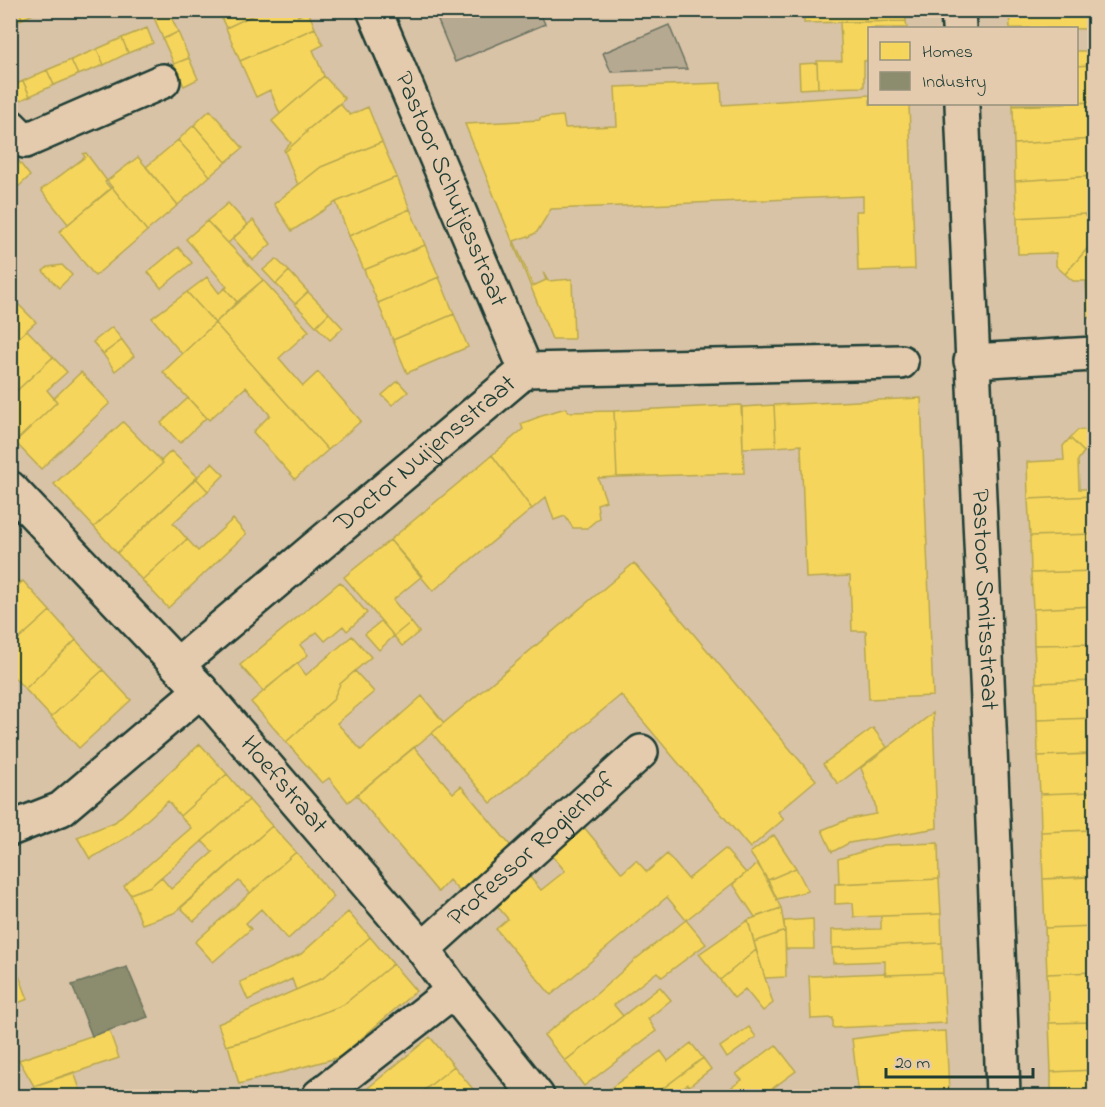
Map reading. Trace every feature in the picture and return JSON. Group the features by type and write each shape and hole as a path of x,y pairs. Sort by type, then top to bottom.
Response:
{"street":[{"name":"Pastoor Schutjesstraat","path":"374,10 526,370"},
{"path":"958,10 959,27"},
{"path":"10,126 25,141 163,81"},
{"name":"Pastoor Smitsstraat","path":"962,105 971,360 998,917 1003,1096"},
{"path":"971,360 1095,354"},
{"name":"Doctor Nuijensstraat","path":"177,665 526,370 901,362"},
{"name":"Hoefstraat","path":"10,488 201,690 423,949 453,991 537,1096"},
{"path":"10,829 61,809 201,690"},
{"name":"Professor Rogierhof","path":"423,949 641,752"},
{"path":"319,1096 453,991"}],"shaded area":[{"path":"434,11 539,11 545,24 455,62"},
{"path":"669,25 687,69 611,72 603,53"}],"building: Homes":[{"path":"10,10 19,10 22,19 10,24"},
{"path":"19,10 42,10 22,19"},
{"path":"168,10 178,32 163,39 153,15"},
{"path":"218,10 264,10 226,28"},
{"path":"264,10 296,10 298,16 308,11 315,28 240,61 226,28"},
{"path":"804,10 906,10 906,21 804,23"},
{"path":"1009,10 1089,10 1090,29 1010,27"},
{"path":"906,21 907,27 868,27 868,60 864,61 864,87 818,88 817,61 842,61 840,22"},
{"path":"147,28 153,43 128,53 122,38"},
{"path":"315,28 323,45 313,50 324,76 280,114 270,90 256,97 240,61"},
{"path":"178,32 189,58 174,64 163,39"},
{"path":"122,38 128,53 104,65 97,49"},
{"path":"97,49 104,65 78,75 71,60"},
{"path":"1078,51 1090,51 1091,65 1078,66"},
{"path":"189,58 198,79 184,86 174,64"},
{"path":"71,60 78,75 54,85 47,70"},
{"path":"817,63 818,88 800,89 799,64"},
{"path":"1091,65 1092,102 1078,103 1078,66"},
{"path":"47,70 54,85 30,96 23,81"},
{"path":"324,76 345,99 306,131 285,152 284,150 291,143 272,121"},
{"path":"23,81 30,96 10,105 10,87"},
{"path":"721,83 722,105 868,95 868,105 909,105 915,269 858,271 856,211 863,211 863,196 551,209 537,232 514,241 533,286 546,280 543,272 548,281 572,279 574,339 552,339 465,124 540,120 540,118 563,116 565,128 617,126 615,87"},
{"path":"1092,102 1094,139 1014,144 1013,106 1078,105 1078,103"},
{"path":"340,104 350,115 368,107 382,142 321,167 298,185 285,152 306,131"},
{"path":"210,110 243,148 226,162 194,125"},
{"path":"194,125 226,162 210,176 178,140"},
{"path":"1094,139 1094,176 1015,181 1014,144"},
{"path":"178,140 210,176 178,205 146,167"},
{"path":"382,142 397,177 336,202 292,231 274,204 321,167"},
{"path":"10,150 30,176 16,189 10,182"},
{"path":"86,153 111,189 68,224 41,190 85,157 83,154"},
{"path":"138,157 178,205 147,231 107,181"},
{"path":"1094,176 1094,216 1085,216 1085,214 1017,218 1015,181"},
{"path":"397,177 410,209 349,236 336,202"},
{"path":"112,187 147,231 95,276 59,232"},
{"path":"228,203 248,225 228,243 207,221"},
{"path":"410,209 425,245 364,270 349,236"},
{"path":"1085,214 1085,216 1094,216 1094,241 1065,274 1056,266 1056,253 1018,254 1017,218"},
{"path":"253,220 271,244 253,260 233,238"},
{"path":"207,221 263,280 237,302 186,239"},
{"path":"1094,241 1094,318 1088,318 1086,281 1073,281 1065,274"},
{"path":"425,245 439,277 378,303 364,270"},
{"path":"178,247 192,263 161,288 148,272"},
{"path":"276,259 289,271 276,284 263,270"},
{"path":"62,265 72,275 59,288 43,271 48,267"},
{"path":"289,271 308,292 295,304 276,284"},
{"path":"207,277 219,293 225,288 237,302 215,323 187,292"},
{"path":"439,277 454,314 393,340 378,303"},
{"path":"263,280 309,331 279,358 303,386 318,372 361,421 328,450 215,323"},
{"path":"187,292 215,323 182,354 152,318"},
{"path":"308,292 329,313 316,326 295,304"},
{"path":"10,296 36,322 10,345"},
{"path":"329,313 343,328 330,340 316,326"},
{"path":"454,314 468,347 407,373 393,340"},
{"path":"215,323 328,450 295,479 253,432 270,415 246,387 209,420 163,372"},
{"path":"112,327 122,340 103,354 93,342"},
{"path":"27,330 53,357 10,397 10,345"},
{"path":"122,340 134,356 115,371 103,354"},
{"path":"53,357 67,372 47,390 57,402 15,442 10,437 10,397"},
{"path":"81,372 110,403 41,469 15,442 57,402 54,398"},
{"path":"398,381 408,392 392,405 382,395"},
{"path":"1091,392 1094,392 1094,443 1084,452 1070,438 1078,430 1092,430"},
{"path":"188,398 206,418 180,443 161,423"},
{"path":"921,398 933,696 869,699 866,631 852,631 850,576 806,578 801,445 776,447 774,405"},
{"path":"741,405 744,473 617,477 614,411"},
{"path":"774,405 776,447 743,448 742,407"},
{"path":"566,408 568,412 614,411 617,477 598,478 606,501 597,504 599,518 587,528 573,528 565,516 554,520 546,497 532,509 492,455 523,429 521,424 538,416"},
{"path":"123,422 163,463 94,527 54,484"},
{"path":"1070,438 1084,452 1078,460 1079,489 1094,489 1094,496 1028,499 1027,462 1064,460 1063,446"},
{"path":"171,451 198,477 117,553 94,527 163,463 161,461"},
{"path":"492,455 532,509 433,591 390,540"},
{"path":"212,463 224,475 208,491 196,478"},
{"path":"196,478 208,491 173,523 187,539 142,580 117,553"},
{"path":"1094,496 1094,534 1030,536 1028,499"},
{"path":"233,519 246,534 168,608 142,580 187,539 198,551"},
{"path":"1094,534 1094,571 1031,573 1030,536"},
{"path":"390,540 422,576 393,600 411,622 394,636 344,577"},
{"path":"634,563 816,780 778,812 784,819 750,848 621,695 491,803 432,733"},
{"path":"1094,571 1094,606 1033,609 1031,573"},
{"path":"10,573 19,582 23,581 10,593"},
{"path":"23,581 50,611 10,647 10,593"},
{"path":"340,582 367,613 347,631 343,626 325,641 317,632 300,645 308,655 263,691 240,665"},
{"path":"1094,606 1094,644 1034,645 1033,609"},
{"path":"50,611 76,640 25,689 10,673 10,647"},
{"path":"381,621 394,636 379,650 365,634"},
{"path":"411,622 419,632 402,646 394,636"},
{"path":"352,636 371,657 340,684 333,700 286,742 251,702 297,663 306,675"},
{"path":"76,640 103,670 51,717 25,689"},
{"path":"1094,644 1094,681 1036,683 1034,645"},
{"path":"103,670 131,700 79,748 51,717"},
{"path":"355,671 374,692 337,723 361,750 422,696 444,723 348,802 329,778 322,783 286,742 333,700 340,684"},
{"path":"1094,681 1094,718 1037,720 1036,683"},
{"path":"933,713 937,828 849,843 832,852 822,830 849,819 876,814 875,804 861,768"},
{"path":"1094,718 1094,754 1038,756 1037,720"},
{"path":"873,728 887,747 838,784 823,764"},
{"path":"200,744 227,774 180,816 168,801 129,836 90,859 77,837 115,822"},
{"path":"414,747 453,793 461,786 514,850 460,896 458,893 460,892 449,880 438,892 356,795"},
{"path":"1094,754 1094,792 1040,794 1038,756"},
{"path":"227,774 249,800 151,886 130,894 124,886 191,828 180,816"},
{"path":"1094,792 1094,830 1041,832 1040,794"},
{"path":"249,800 272,826 174,913 142,924 130,894 151,886 161,877 171,889 213,852 202,841"},
{"path":"272,826 296,852 250,893 239,881 194,921 181,908"},
{"path":"583,826 622,873 636,860 647,872 667,854 688,879 725,849 746,873 686,920 667,897 551,995 496,929 508,919 493,901 528,875 541,890 565,871 550,853"},
{"path":"1090,830 1092,855 1094,855 1094,876 1043,879 1041,832"},
{"path":"774,835 796,868 768,880 750,853"},
{"path":"938,843 939,879 839,884 838,859 883,845"},
{"path":"296,852 334,897 288,939 261,909 246,923 251,929 213,962 195,942"},
{"path":"758,863 781,908 755,917 733,884"},
{"path":"796,868 808,891 777,899 768,880"},
{"path":"1092,877 1094,926 1045,928 1043,879"},
{"path":"939,879 941,914 854,917 853,903 835,904 835,884"},
{"path":"781,908 785,931 754,942 748,920"},
{"path":"348,912 370,937 323,978 296,990 292,979 248,1000 240,982 301,954"},
{"path":"941,914 942,943 832,948 832,930 881,929 881,916"},
{"path":"813,919 814,949 786,949 784,921"},
{"path":"686,920 706,944 662,977 657,972 614,1005 623,1016 565,1061 544,1035"},
{"path":"748,920 756,950 720,980 699,954"},
{"path":"1094,926 1094,972 1047,974 1045,928"},
{"path":"785,931 786,977 765,978 754,942"},
{"path":"370,937 393,964 343,1005 259,1037 226,1046 218,1024 323,978"},
{"path":"942,943 943,973 885,975 885,961 833,963 832,948"},
{"path":"756,950 773,1003 763,1011 745,989 734,998 720,980"},
{"path":"393,964 416,991 340,1057 239,1084 228,1045 259,1037 343,1005"},
{"path":"16,968 28,999 10,1006 10,970"},
{"path":"1094,972 1094,1022 1049,1023 1047,974"},
{"path":"886,973 885,975 943,973 946,1023 833,1028 833,1018 811,1019 809,976"},
{"path":"660,987 671,1000 648,1019 656,1031 584,1086 565,1061"},
{"path":"1094,1022 1094,1070 1051,1072 1049,1023"},
{"path":"749,1027 756,1037 727,1058 720,1047"},
{"path":"109,1030 119,1058 34,1086 19,1060"},
{"path":"946,1031 949,1090 901,1096 859,1096 852,1039 898,1033"},
{"path":"430,1037 454,1066 417,1096 366,1096 363,1092"},
{"path":"691,1043 703,1058 653,1096 600,1096 661,1051 668,1061"},
{"path":"776,1045 796,1071 762,1096 719,1096 742,1080 736,1074"},
{"path":"703,1058 711,1069 689,1086 688,1084 671,1096 653,1096"},
{"path":"454,1066 477,1094 474,1096 417,1096"},
{"path":"1094,1070 1094,1096 1051,1096 1051,1072"},
{"path":"74,1072 82,1095 41,1096 34,1086"}],"building: Industry":[{"path":"127,967 148,1017 92,1036 72,985"}]}
